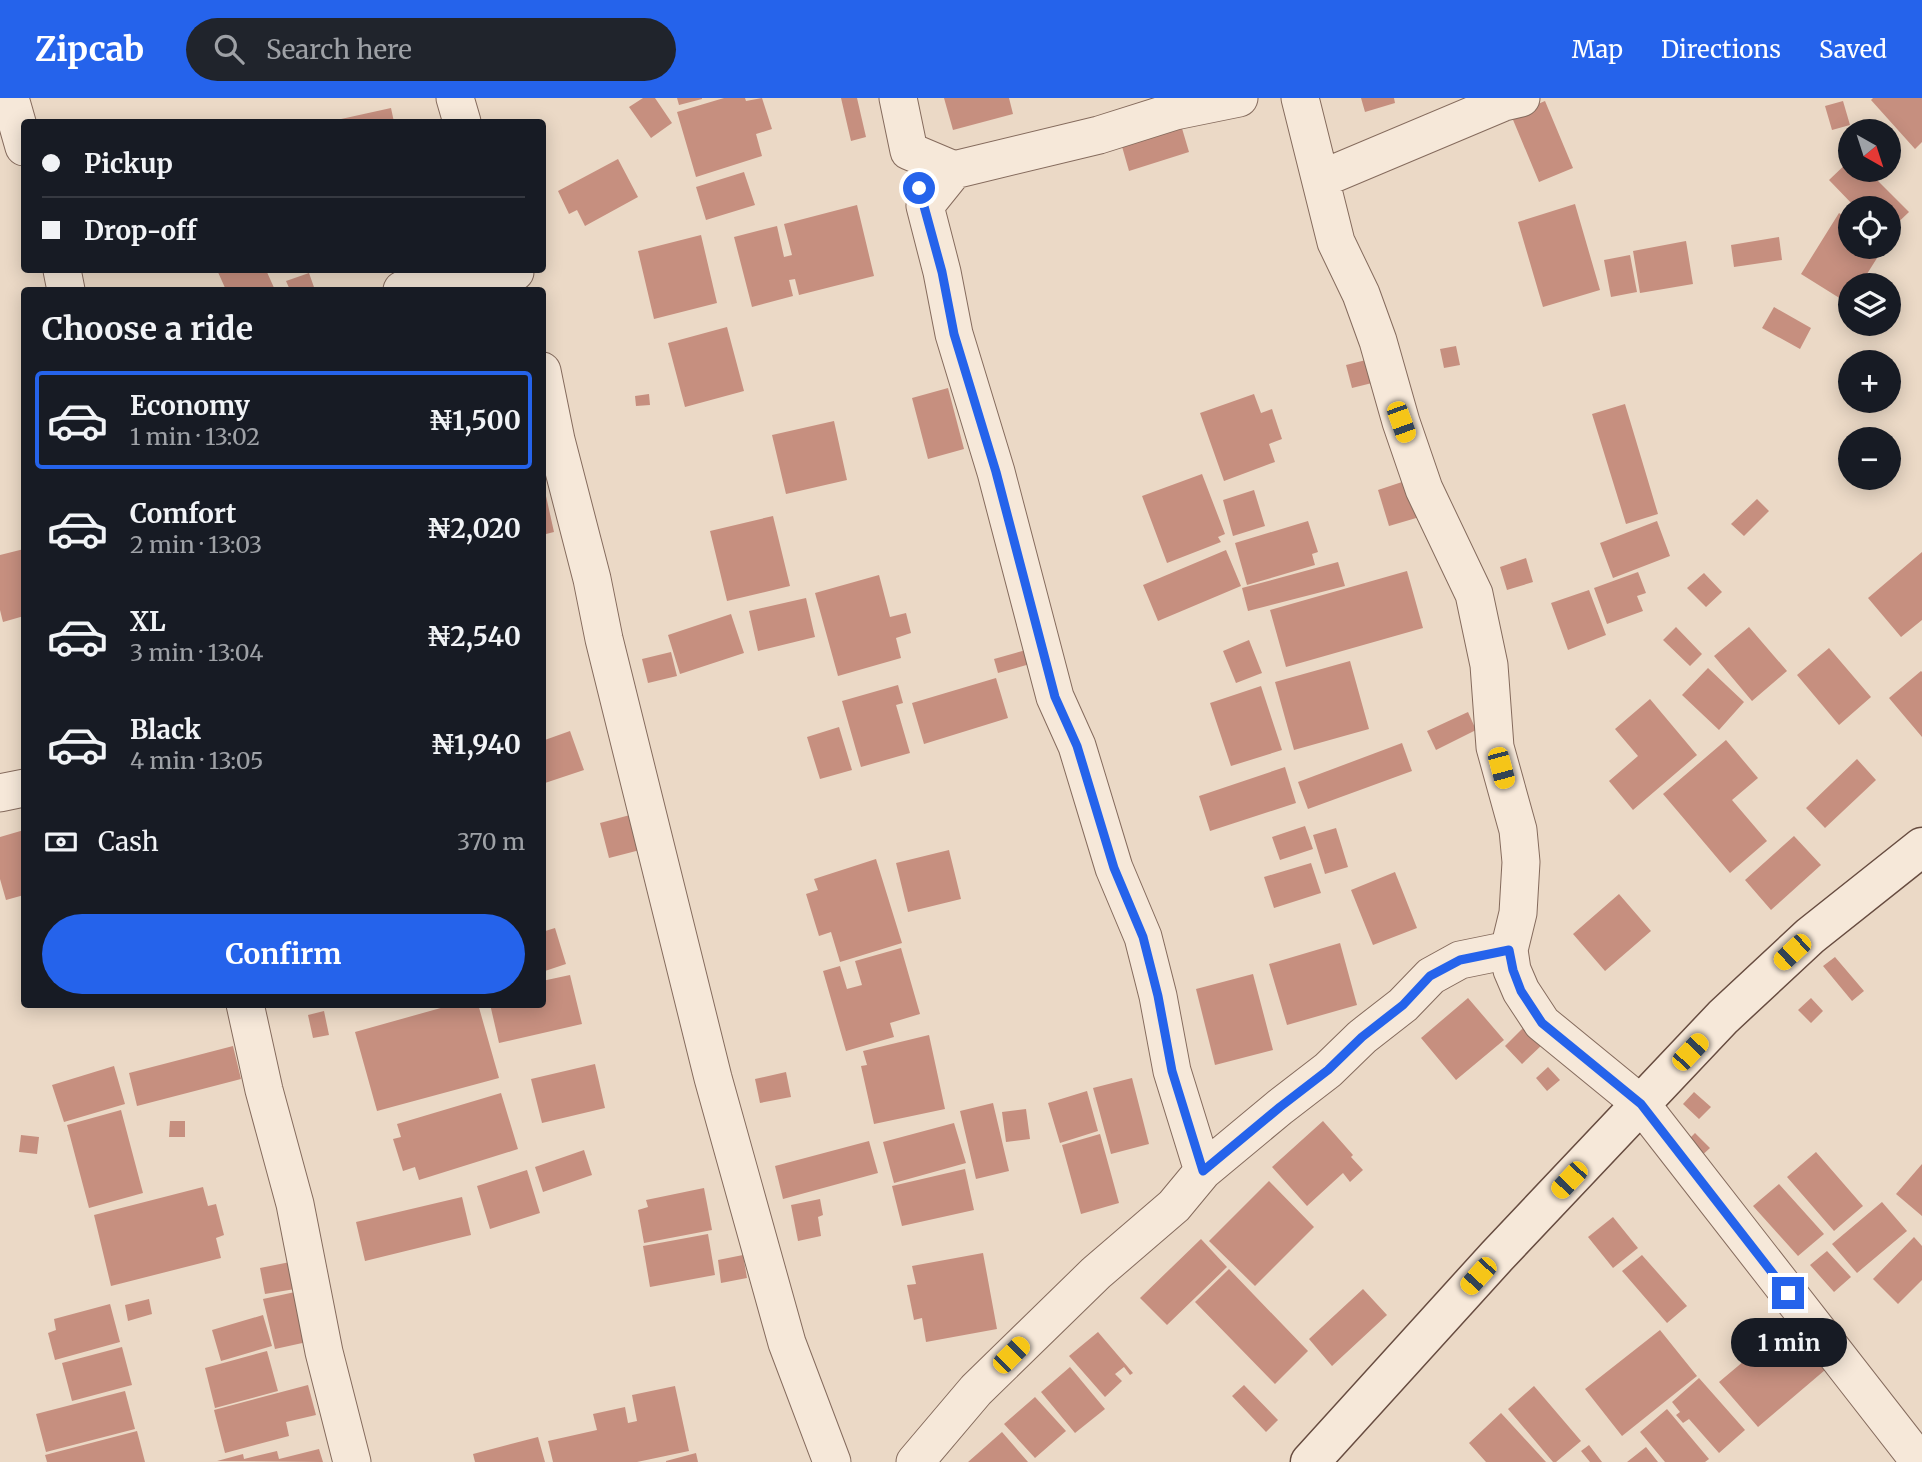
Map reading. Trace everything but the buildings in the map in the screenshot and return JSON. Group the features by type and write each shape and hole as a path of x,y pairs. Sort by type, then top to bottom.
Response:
{"street":[{"path":"9,98 21,137"},
{"path":"455,98 461,119"},
{"path":"898,98 909,151 942,272 954,334 996,472 1055,697 1077,746 1114,868 1143,937 1158,996 1172,1071 1203,1171"},
{"path":"909,151 954,170 1099,135 1175,111 1239,98"},
{"path":"1300,98 1336,242 1361,294 1378,341 1401,422 1424,488 1474,594 1489,665 1495,747 1518,830 1521,862 1518,913 1509,950 1521,991 1542,1023 1641,1104 1920,1462"},
{"path":"1321,179 1504,102 1521,98"},
{"path":"925,206 954,170"},
{"path":"417,287 468,277 516,277"},
{"path":"546,391 604,639 713,1078 787,1343 832,1462"},
{"path":"0,793 21,789"},
{"path":"1311,1462 1497,1256 1723,1017 1810,936 1922,847"},
{"path":"915,1462 976,1390 1096,1273 1174,1206 1203,1171 1328,1070 1362,1037 1403,1005 1430,976 1460,960 1509,950"},
{"path":"245,1008 295,1204 324,1352 352,1462"}],"route":[{"path":"919,188 942,272 954,334 996,472 1055,697 1077,746 1114,868 1143,937 1158,996 1172,1071 1203,1171 1328,1070 1362,1037 1403,1005 1430,976 1460,960 1509,950 1521,991 1542,1023 1641,1104 1788,1293"}]}
